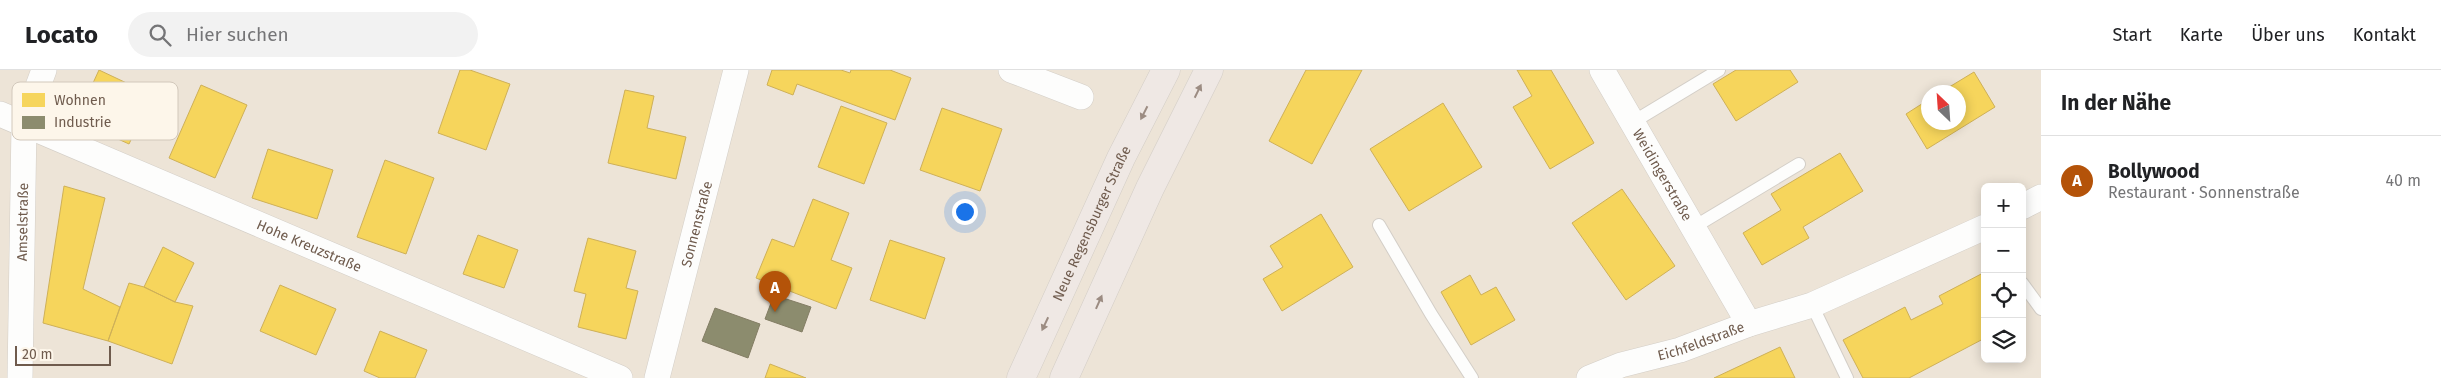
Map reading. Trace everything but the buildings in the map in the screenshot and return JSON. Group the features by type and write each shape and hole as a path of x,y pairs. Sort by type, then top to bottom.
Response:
{"highway":[{"name":"Neue Regensburger Straße","path":"1021,378 1117,167 1166,70"},
{"path":"1064,378 1150,188 1209,70"}],"street":[{"name":"Amselstraße","path":"40,82 44,70"},
{"name":"Sonnenstraße","path":"657,378 736,70"},
{"path":"1011,70 1081,97"},
{"name":"Weidingerstraße","path":"1602,70 1749,324"},
{"name":"Hohe Kreuzstraße","path":"0,114 12,119"},
{"name":"Amselstraße","path":"20,378 24,140"},
{"name":"Hohe Kreuzstraße","path":"62,140 620,378"},
{"path":"2026,205 2041,197"},
{"name":"Eichfeldstraße","path":"1589,378 1621,364 1680,350 1749,324 1812,305 1983,228"}],"lane":[{"name":"Weidingerstraße","path":"1633,122 1719,70"},
{"name":"Weidingerstraße","path":"1694,227 1799,164"},
{"path":"1379,225 1431,314 1472,378"},
{"path":"2026,289 2041,310"},
{"path":"1812,305 1847,378"}],"shaded area":[{"path":"0,70 2041,70 2041,378 0,378"}],"place":[{"name":"Bollywood","path":"775,312"}]}
